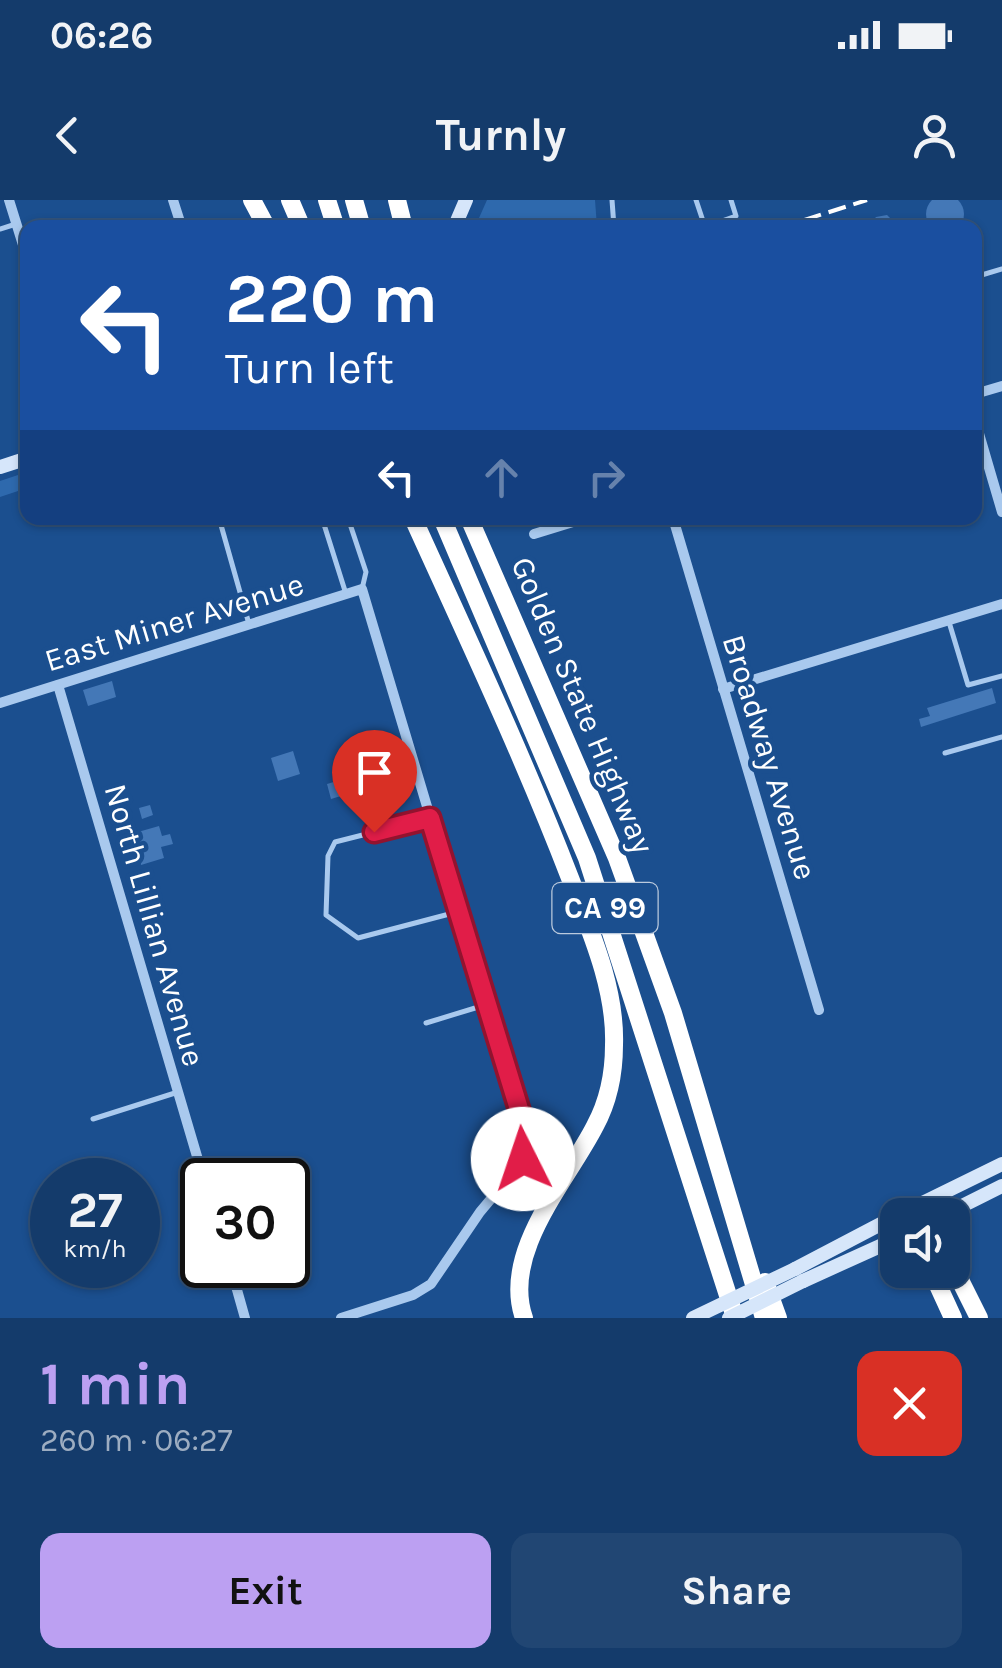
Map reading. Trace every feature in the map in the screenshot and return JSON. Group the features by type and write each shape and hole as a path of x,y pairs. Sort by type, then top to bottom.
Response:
{"highway":[{"path":"416,525 551,830 612,1006 610,1086 597,1123 530,1244 519,1274 524,1318"},
{"name":"Golden State Highway","path":"445,525 587,858 732,1316"},
{"name":"Golden State Highway","path":"472,525 617,858 672,1013 764,1318"},
{"path":"480,525 489,561"},
{"path":"738,1234 759,1263 778,1318"},
{"path":"939,1288 953,1318"},
{"path":"964,1288 979,1318"}],"main road":[{"path":"938,1198 1002,1164"},
{"path":"970,1202 1002,1186"},
{"path":"732,1316 880,1230"},
{"path":"693,1318 880,1245"}],"street":[{"path":"9,200 20,236"},
{"path":"982,444 1002,512"},
{"path":"534,534 557,525"},
{"name":"Broadway Avenue","path":"675,525 819,1010"},
{"path":"342,1318 414,1295 431,1284 523,1159 526,1132 362,589"},
{"name":"East Miner Avenue","path":"0,703 362,589"},
{"path":"724,690 1002,604"},
{"name":"North Lillian Avenue","path":"58,684 198,1158"},
{"path":"237,1288 245,1318"}],"lane":[{"path":"725,220 736,216 731,200"},
{"path":"0,229 16,224"},
{"path":"221,525 248,624"},
{"path":"324,525 346,594"},
{"path":"350,525 366,572 362,589"},
{"path":"948,620 968,685 1002,676"},
{"path":"945,753 1002,736"},
{"path":"430,818 335,842 328,856 326,915 358,938 457,912"},
{"path":"426,1023 485,1005"},
{"path":"93,1119 178,1092"}],"shaded area":[{"path":"487,200 595,200 596,220 478,220"},
{"path":"20,474 20,490 0,497 0,481"}],"building":[{"path":"945,195 962,207 962,220 928,220 926,214 932,201"},
{"path":"112,681 116,697 88,706 83,690"},
{"path":"992,688 996,703 921,727 919,719 930,716 927,708"},
{"path":"293,751 300,774 278,781 271,758"},
{"path":"350,777 351,793 331,799 327,784"},
{"path":"150,805 153,815 142,819 139,808"},
{"path":"159,826 162,836 170,834 173,844 161,847 164,858 141,865 138,842 134,843 131,834"}],"railway":[{"path":"804,220 867,200"}],"route":[{"path":"374,832 430,818 526,1132 523,1159"}]}
